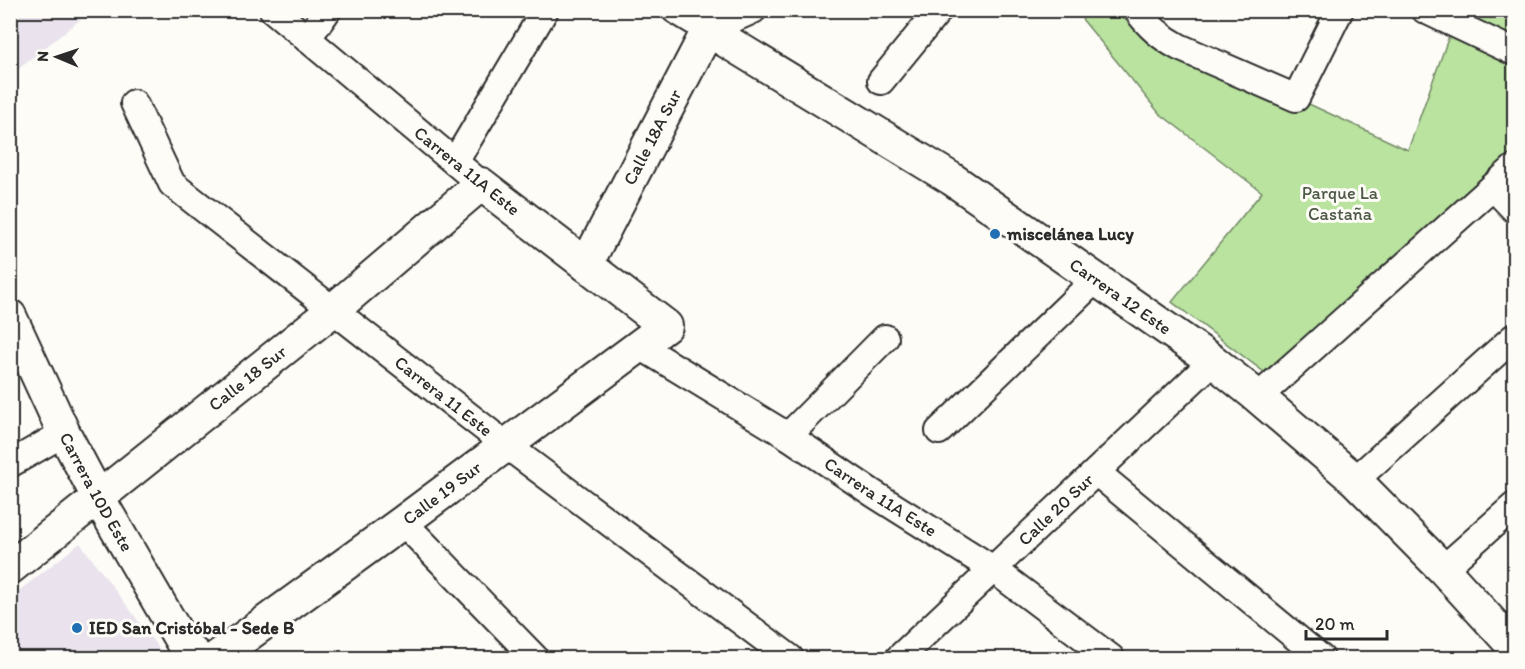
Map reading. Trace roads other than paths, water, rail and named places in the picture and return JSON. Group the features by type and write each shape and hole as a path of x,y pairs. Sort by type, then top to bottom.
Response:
{"street":[{"name":"Carrera 11A Este","path":"273,10 481,184 666,326"},
{"path":"307,39 328,10"},
{"path":"455,162 545,10"},
{"name":"Carrera 12 Este","path":"675,10 713,20 952,179 1213,361 1355,480 1443,568 1515,647"},
{"path":"713,20 753,10"},
{"path":"880,81 939,10"},
{"path":"1137,10 1164,39 1296,98 1340,10"},
{"path":"1425,10 1515,52"},
{"name":"Calle 18A Sur","path":"586,265 713,20"},
{"name":"Carrera 11 Este","path":"134,103 172,184 506,445 790,658"},
{"path":"1258,397 1515,168"},
{"name":"Calle 18 Sur","path":"10,568 333,310 481,184"},
{"path":"1493,187 1515,210"},
{"path":"939,431 1096,279"},
{"name":"Carrera 10D Este","path":"10,316 64,433 99,499 183,644 198,658"},
{"name":"Calle 19 Sur","path":"216,658 666,326"},
{"path":"1355,480 1515,337"},
{"path":"788,436 885,338"},
{"name":"Carrera 11A Este","path":"640,346 788,436 874,494 993,569 1111,658"},
{"name":"Calle 20 Sur","path":"899,658 1213,361"},
{"path":"10,464 64,433"},
{"path":"1096,472 1321,658"},
{"path":"1443,568 1515,506"},
{"path":"403,522 535,658"}],"place":[{"name":"miscelánea Lucy","path":"995,234"},
{"name":"IED San Cristóbal - Sede B","path":"77,628"}],"park label":[{"name":"Parque La Castaña","path":"1340,203"}]}
